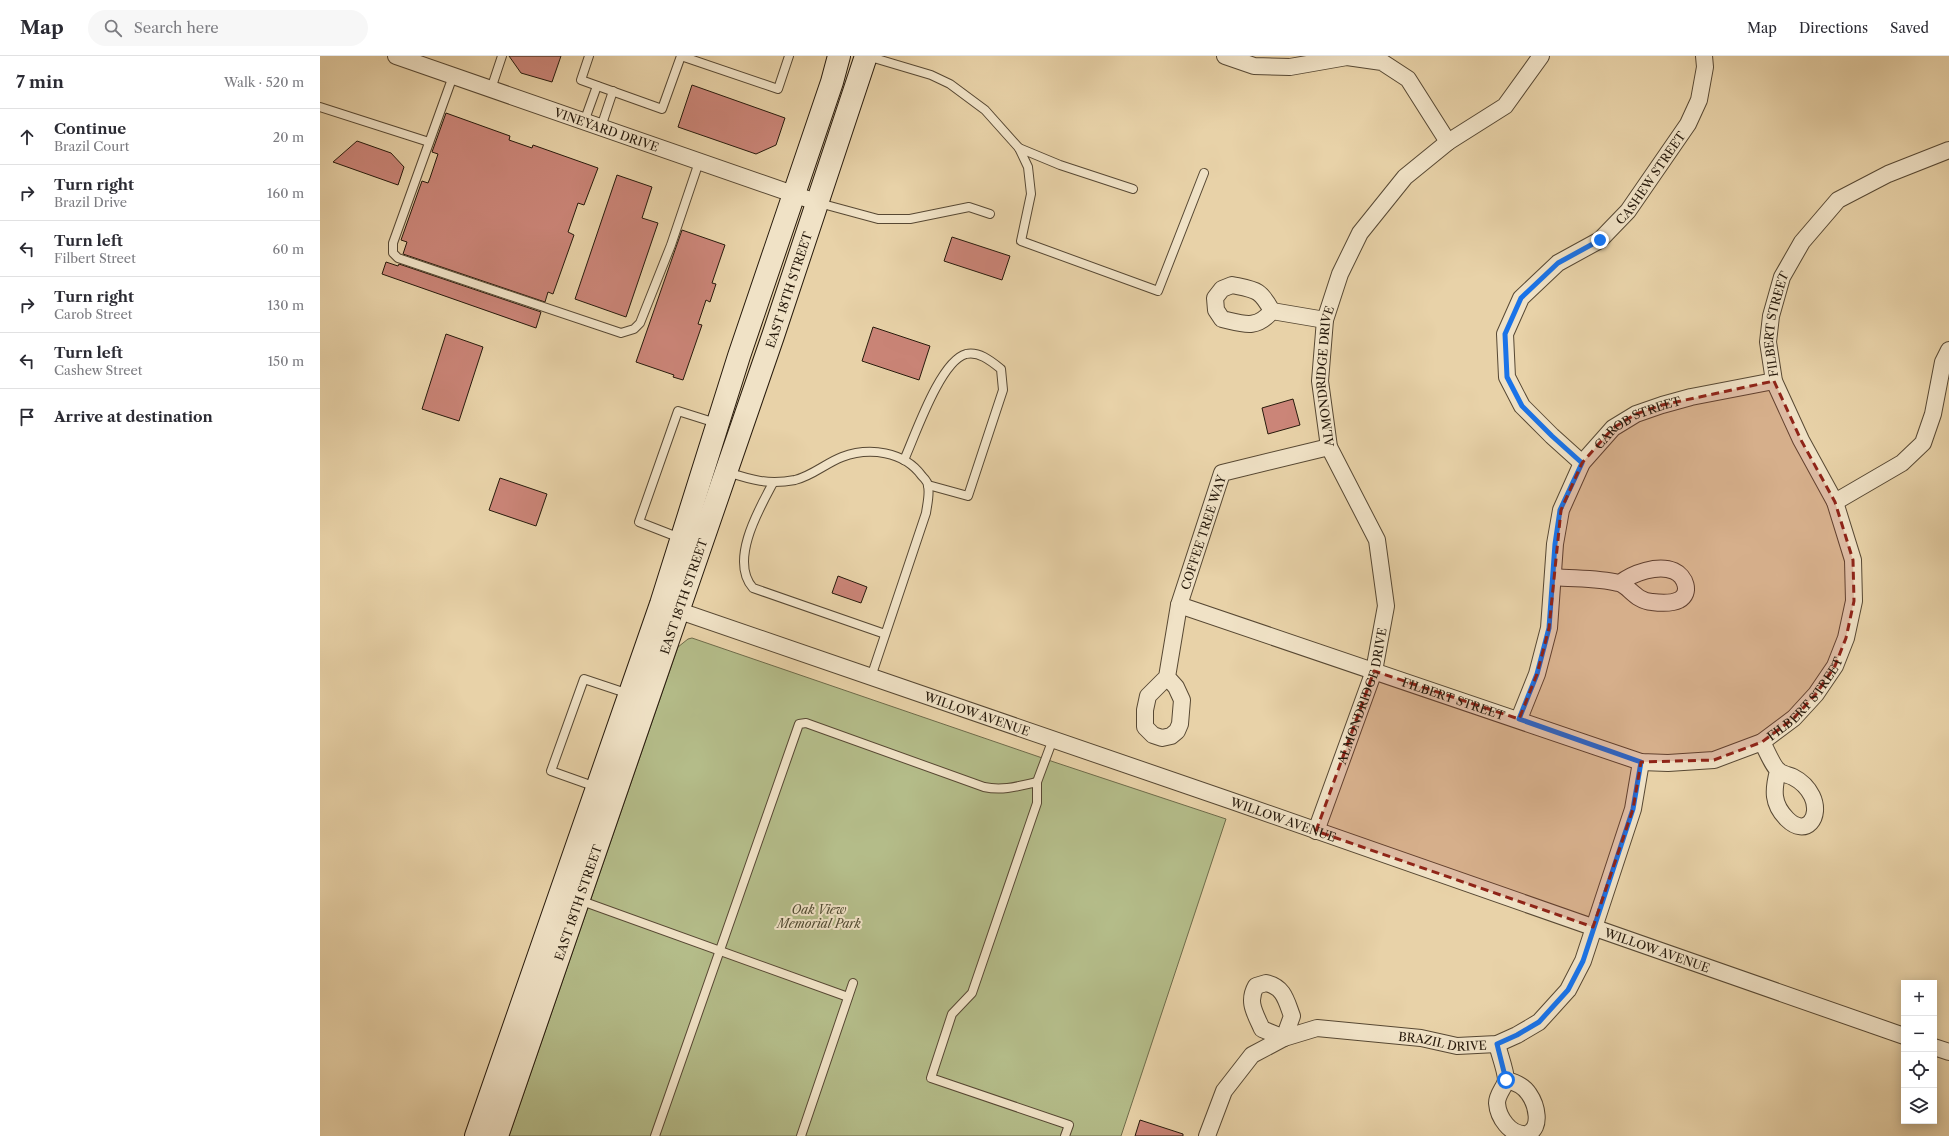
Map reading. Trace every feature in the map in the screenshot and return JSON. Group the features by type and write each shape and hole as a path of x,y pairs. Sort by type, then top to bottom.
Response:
{"main road":[{"name":"EAST 18TH STREET","path":"497,1136 578,900 670,607 681,538 717,423 832,82 839,56"},
{"name":"EAST 18TH STREET","path":"476,1136 630,694 670,607 726,471 816,202 867,56"}],"street":[{"name":"VINEYARD DRIVE","path":"396,56 816,202"},
{"path":"1225,56 1254,66 1290,67 1347,57 1382,62 1408,79 1448,142"},
{"name":"ALMONDRIDGE DRIVE","path":"1316,831 1374,671 1386,606 1377,540 1329,447 1320,381 1325,320 1340,274 1360,232 1406,177 1448,142 1505,106 1541,56"},
{"name":"CASHEW STREET","path":"1582,463 1522,406 1507,377 1505,334 1521,298 1558,263 1600,240 1628,211 1688,124 1699,100 1705,67 1704,56"},
{"name":"FILBERT STREET","path":"1179,605 1519,719 1641,762 1668,763 1714,760 1762,742 1794,718 1816,694 1835,666 1846,638 1854,601 1854,560 1835,502 1801,440 1774,381 1768,342 1771,316 1782,277 1802,242 1838,200 1888,174 1949,150"},
{"path":"1272,311 1325,320"},
{"path":"1835,502 1902,463 1923,443 1933,414 1943,362 1949,350"},
{"name":"CAROB STREET","path":"1519,719 1537,674 1549,628 1554,577 1555,544 1560,510 1582,463 1613,428 1636,414 1692,397 1774,381"},
{"name":"COFFEE TREE WAY","path":"1179,605 1222,473 1329,447"},
{"path":"1554,577 1620,583"},
{"path":"1167,677 1179,605"},
{"name":"WILLOW AVENUE","path":"670,607 1901,1035"},
{"path":"1762,742 1778,771"},
{"name":"BRAZIL DRIVE","path":"1207,1136 1224,1091 1252,1055 1284,1038 1317,1028 1421,1038 1457,1046 1497,1044 1517,1035 1539,1022 1568,990 1583,961 1633,809 1641,762"},
{"path":"1497,1044 1506,1080"},
{"path":"1937,1048 1949,1052"}],"lane":[{"path":"491,89 502,56"},
{"path":"589,56 581,80 662,108 681,56 778,89 789,56"},
{"path":"867,56 931,75 950,84 984,110 1019,148 1028,167 1031,194 1021,241 1158,291 1204,173"},
{"path":"452,76 393,242 393,253 398,258 621,333 634,329 640,323 671,245 699,162"},
{"path":"584,122 597,86"},
{"path":"600,127 613,91"},
{"path":"320,107 429,142"},
{"path":"1019,148 1060,165 1133,188"},
{"path":"816,202 878,219 910,219 969,207 990,214"},
{"path":"904,460 940,379 955,359 967,354 987,357 1001,369 1003,390 968,496 928,485"},
{"path":"681,538 639,522 678,410 717,423"},
{"path":"726,471 754,481 773,483 797,479 816,472 841,457 866,451 893,454 916,467 928,485 926,513 871,676"},
{"path":"773,483 756,515 749,533 745,552 744,573 748,583 753,588 885,634"},
{"path":"598,788 551,771 584,679 630,694"},
{"path":"655,1136 799,724 806,723 984,787 1005,789 1038,782"},
{"path":"1053,739 1038,782 1037,803 972,993 952,1014 931,1078 1068,1125 1065,1136"},
{"path":"578,900 848,997"},
{"path":"811,1136 801,1134 853,983"}],"highlighted area":[{"path":"1774,381 1801,440 1835,502 1853,560 1854,601 1846,638 1835,666 1816,694 1794,718 1762,742 1714,760 1641,762 1633,809 1593,927 1316,831 1374,671 1519,719 1537,674 1549,628 1561,510 1582,463 1613,428 1636,414 1662,405"}],"green space":[{"name":"Oak View Memorial Park","path":"692,638 1054,762 1226,819 1121,1136 509,1136 678,647 688,639"}],"building":[{"path":"509,56 561,56 552,82 521,73"},
{"path":"692,85 785,118 776,145 756,154 678,127"},
{"path":"446,113 510,136 509,140 532,148 533,145 598,168 584,205 578,203 568,232 574,235 553,294 548,292 545,302 403,254 407,242 401,240 422,181 428,183 430,178 438,154 432,152"},
{"path":"357,141 391,153 404,167 398,185 333,162"},
{"path":"617,175 652,187 642,218 658,223 626,317 575,299"},
{"path":"682,230 725,245 712,283 716,284 710,302 706,300 698,324 702,325 683,380 673,377 674,375 636,362"},
{"path":"952,237 1010,256 1002,280 944,261"},
{"path":"386,262 398,266 399,264 541,312 536,328 382,274"},
{"path":"873,327 930,346 919,380 862,361"},
{"path":"446,334 483,347 459,421 422,409"},
{"path":"1293,399 1300,425 1268,434 1262,408"},
{"path":"500,478 547,494 536,526 489,510"},
{"path":"838,576 867,587 861,603 832,593"},
{"path":"1140,1120 1183,1134 1183,1136 1135,1136"}],"route":[{"path":"1506,1080 1497,1044 1517,1035 1539,1022 1568,990 1583,961 1633,809 1641,762 1519,719 1537,674 1549,628 1554,577 1555,544 1560,510 1582,463 1522,406 1507,377 1505,334 1521,298 1558,263 1600,240"}]}
